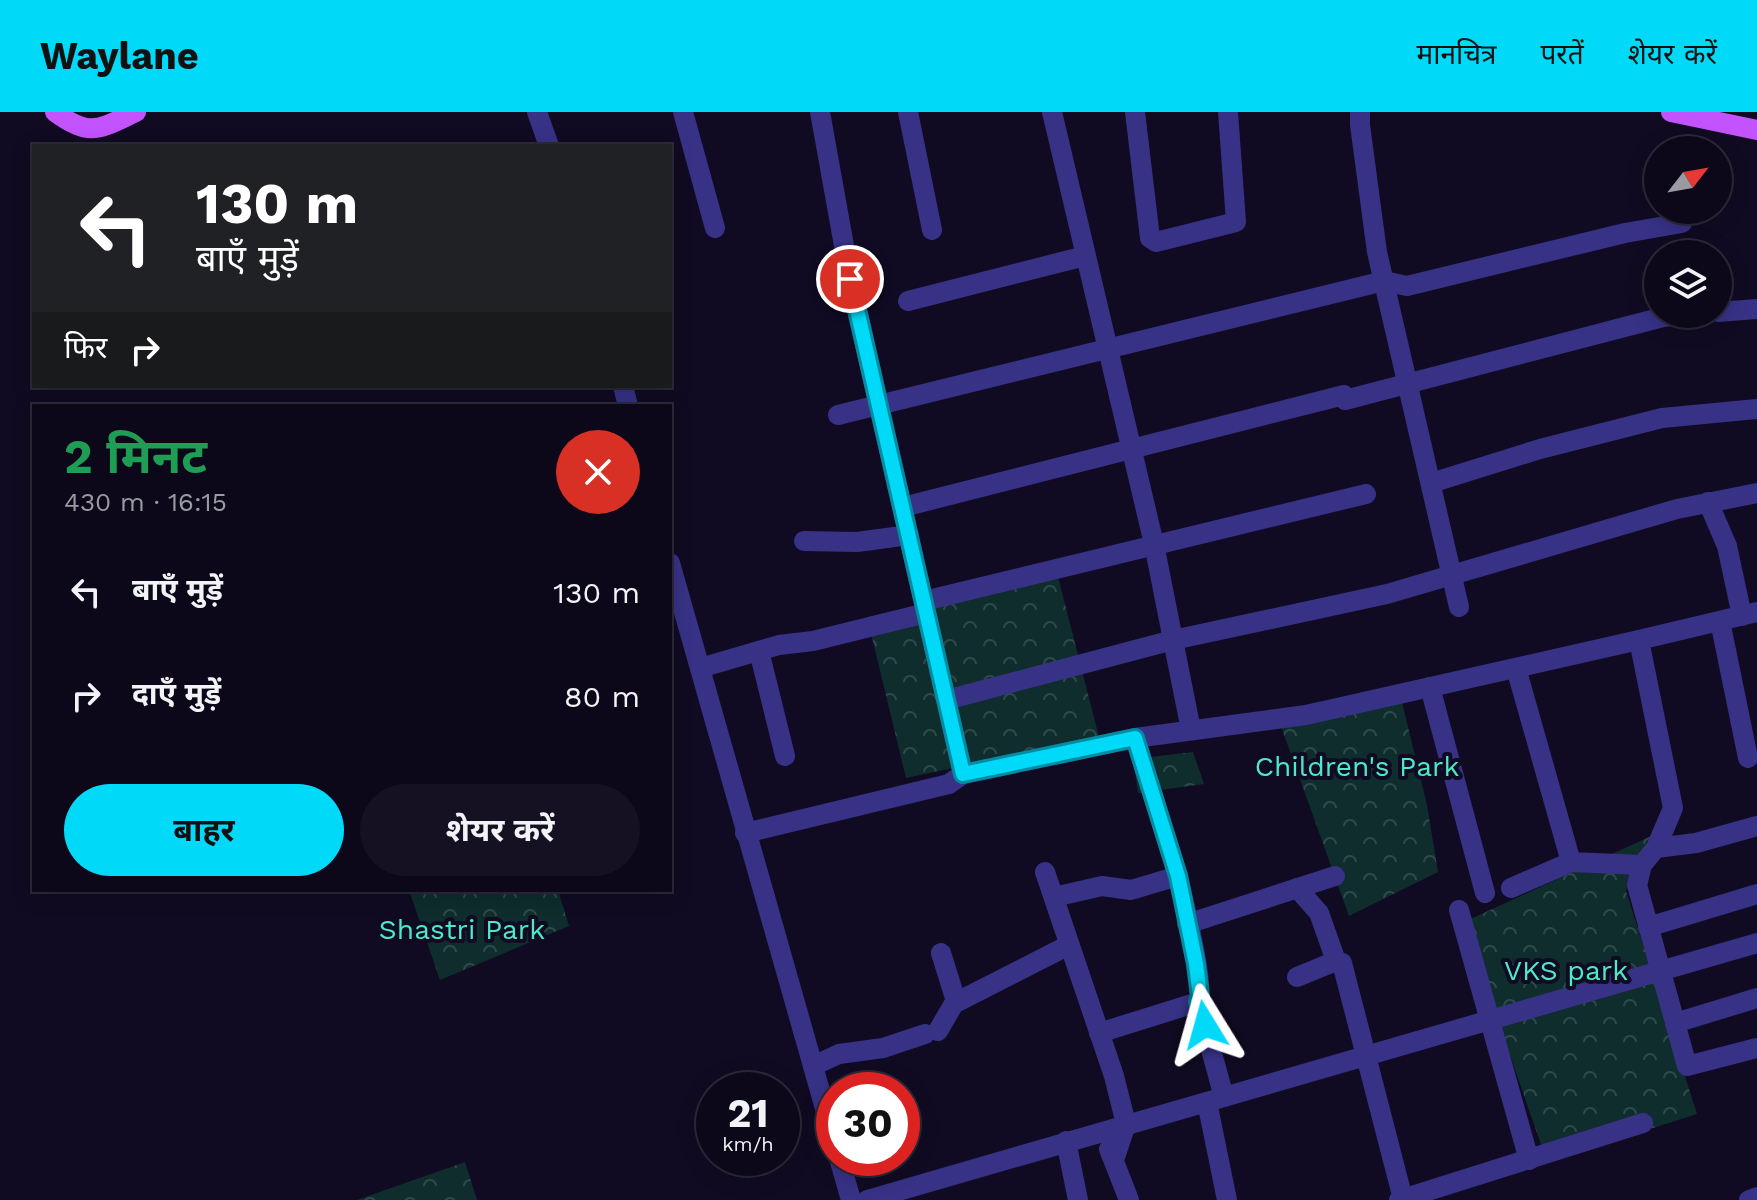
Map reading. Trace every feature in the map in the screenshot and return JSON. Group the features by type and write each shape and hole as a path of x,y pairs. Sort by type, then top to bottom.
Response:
{"main road":[{"path":"55,112 76,128 100,129 136,112"},
{"path":"1671,112 1757,130"}],"street":[{"path":"683,112 715,228"},
{"path":"820,112 850,279 963,774"},
{"path":"908,112 932,230"},
{"path":"1052,112 1154,544 1191,730"},
{"path":"1135,112 1150,238 1156,242 1236,222 1228,112"},
{"path":"1360,112 1373,224 1384,281 1459,607"},
{"path":"542,113 549,144"},
{"path":"838,415 1384,281 1407,286 1625,233 1676,224"},
{"path":"908,301 1085,256"},
{"path":"1732,311 1757,309"},
{"path":"903,507 1407,384 1644,322"},
{"path":"1431,483 1540,449 1662,418 1757,409"},
{"path":"946,700 1173,640 1387,594 1677,509 1757,493"},
{"path":"700,668 779,645 824,639 925,607 1154,544 1366,494"},
{"path":"745,833 937,788 963,774 1135,738 1306,715 1750,614 1708,502"},
{"path":"804,541 857,542 909,535"},
{"path":"672,570 745,833 747,868 816,1077"},
{"path":"1720,621 1748,758"},
{"path":"1639,640 1673,808 1656,848 1642,865 1637,885 1685,1060 1690,1067 1757,1048"},
{"path":"759,651 785,756"},
{"path":"1516,668 1571,862"},
{"path":"1430,687 1485,893"},
{"path":"1135,738 1178,876 1196,964 1198,1002 1215,1100 1227,1200"},
{"path":"1656,848 1679,847 1757,826"},
{"path":"1511,888 1571,862 1642,865"},
{"path":"1045,872 1126,1124 1114,1160"},
{"path":"1054,897 1102,886 1131,890 1178,876"},
{"path":"1187,924 1335,876"},
{"path":"1297,888 1319,913 1336,961"},
{"path":"1648,927 1757,894"},
{"path":"1459,910 1529,1160"},
{"path":"867,1200 1757,943"},
{"path":"956,1000 962,1000 1069,945"},
{"path":"941,953 956,1000"},
{"path":"1297,977 1336,961 1342,963 1401,1199 1643,1123"},
{"path":"1675,1023 1757,998"},
{"path":"813,1066 839,1054 883,1048 931,1032 956,1000"},
{"path":"1099,1033 1198,1002"},
{"path":"1102,1131 1129,1200"},
{"path":"1066,1141 1078,1200"},
{"path":"844,1176 851,1200"},
{"path":"1749,1200 1757,1197"}],"green space":[{"path":"1058,577 1099,737 906,778 867,617"},
{"name":"Children's Park","path":"1400,694 1427,805 1438,872 1349,916 1278,718"},
{"path":"1193,752 1204,784 1138,793 1133,759"},
{"name":"VKS park","path":"1660,832 1632,867 1626,891 1697,1114 1547,1162 1464,922"},
{"name":"Shastri Park","path":"410,892 559,892 569,926 440,980"},
{"path":"465,1162 477,1200 357,1200"}],"route":[{"path":"850,279 963,774 1135,738 1178,876 1196,964 1198,1002 1205,1025"}]}
